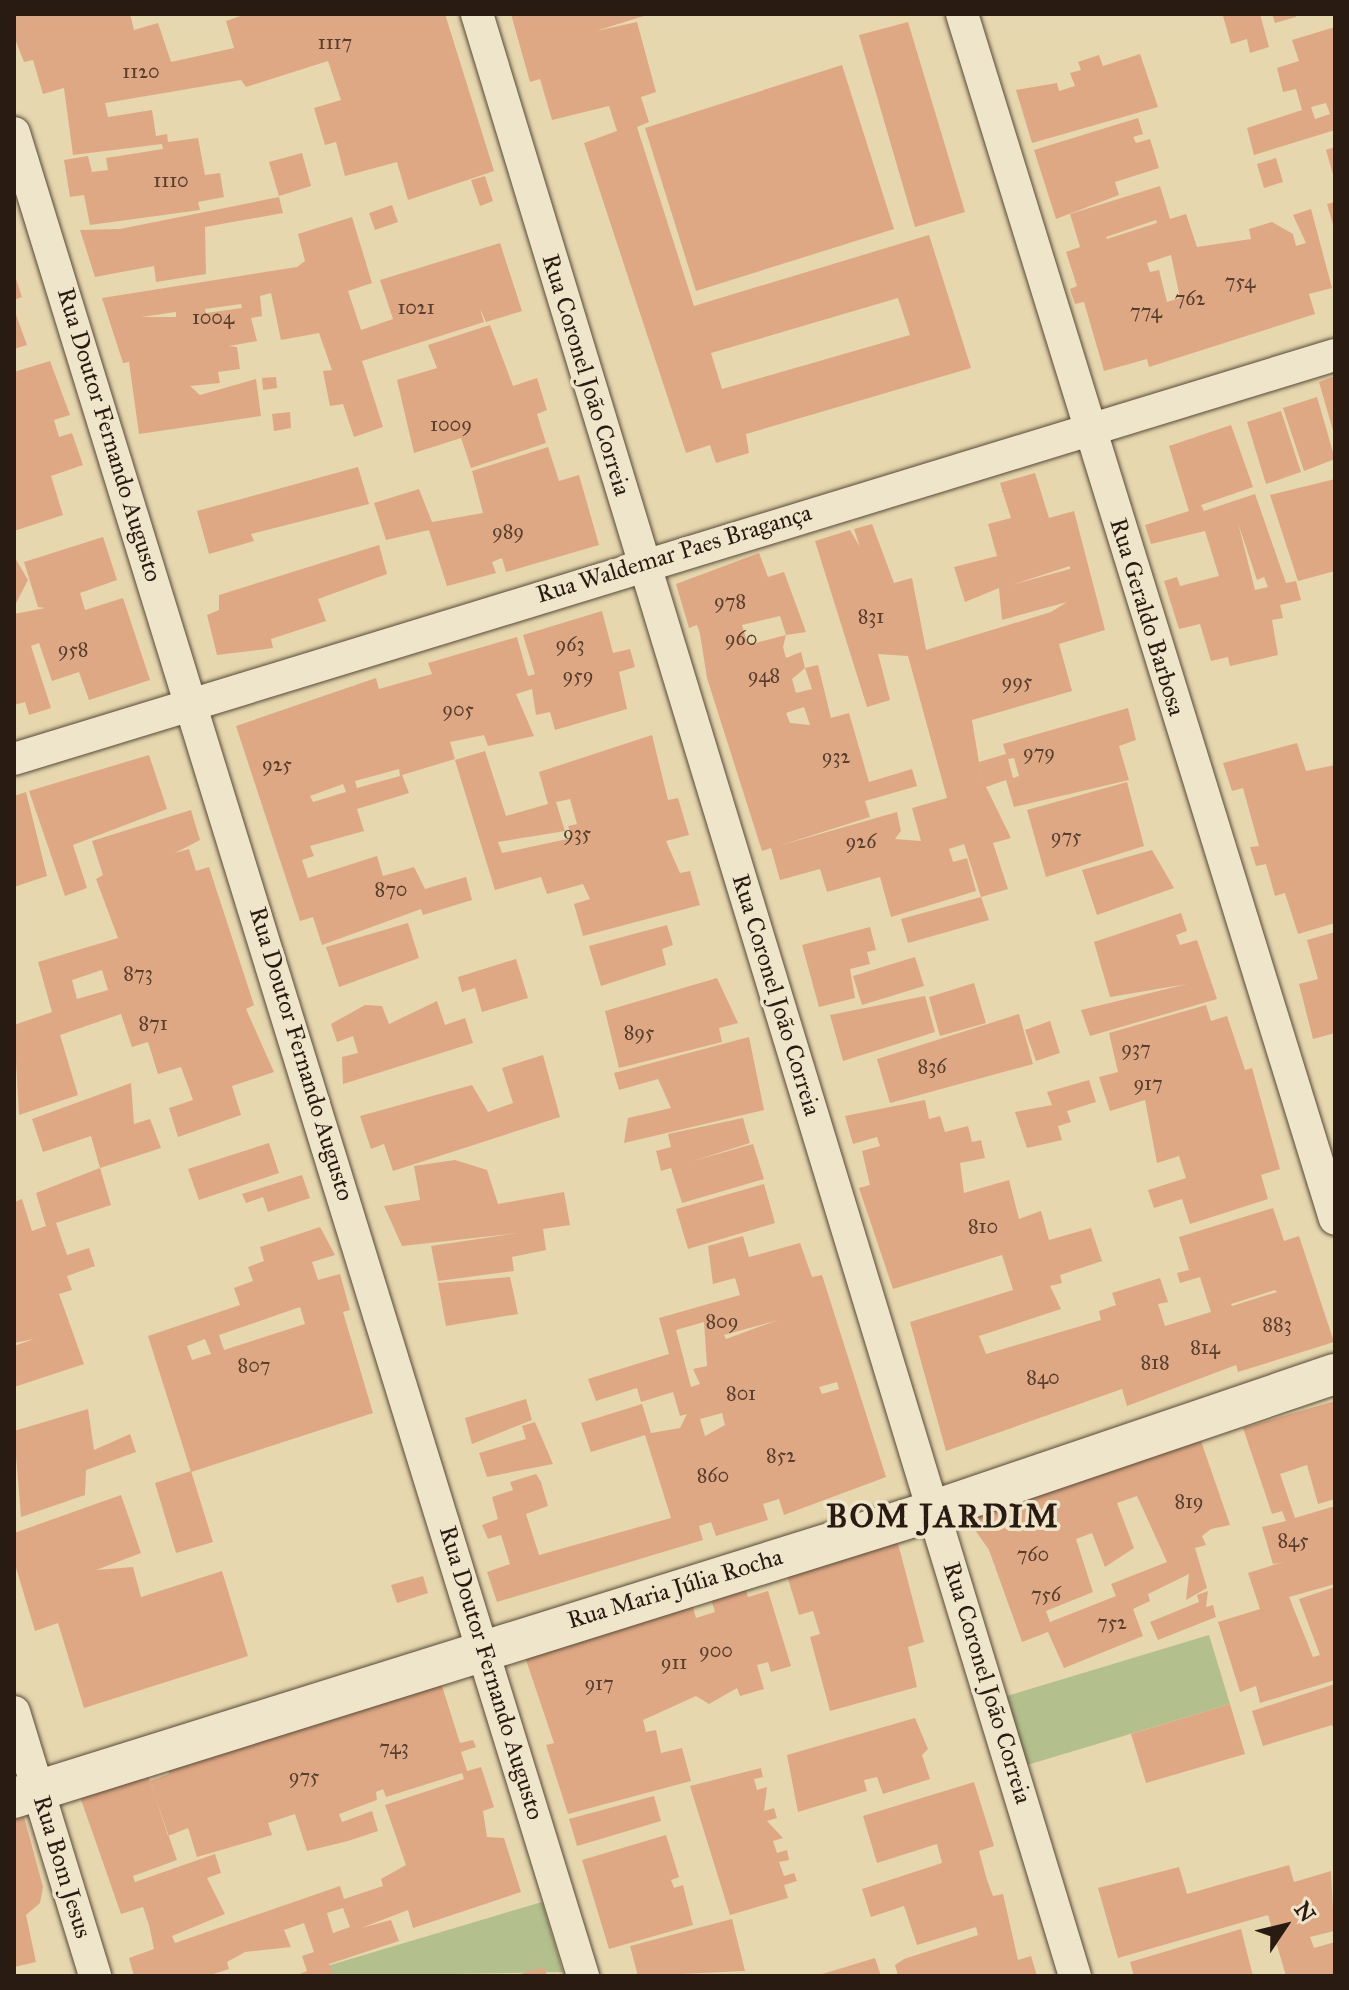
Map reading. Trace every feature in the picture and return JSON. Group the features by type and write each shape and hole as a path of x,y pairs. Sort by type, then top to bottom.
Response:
{"street":[{"name":"Rua Coronel João Correia","path":"477,14 1075,1976"},
{"name":"Rua Geraldo Barbosa","path":"962,14 1335,1219"},
{"name":"Rua Doutor Fernando Augusto","path":"14,133 194,705 583,1976"},
{"name":"Rua Waldemar Paes Bragança","path":"14,759 643,562 1335,355"},
{"name":"Rua Maria Júlia Rocha","path":"26,1794 483,1648 935,1510 1335,1374"},
{"name":"Rua Bom Jesus","path":"14,1712 26,1794 95,1976"}],"green space":[{"path":"1209,1635 1230,1704 1027,1765 1007,1696"},
{"path":"542,1902 563,1972 330,1976 327,1966"}],"building":[{"path":"130,14 134,30 158,23 171,62 234,48 226,21 246,14 445,14 494,171 408,200 397,162 345,176 336,142 325,145 314,108 341,100 328,61 246,87 241,80 105,103 108,117 152,110 156,136 167,134 168,142 198,138 205,175 220,173 224,197 198,202 200,210 90,225 84,195 70,197 64,160 88,156 92,172 108,170 106,158 163,149 162,144 73,155 64,88 43,94 33,60 24,62 15,39 14,15"},
{"path":"511,14 650,14 596,31 637,22 656,92 641,97 649,122 637,127 694,306 929,235 971,368 746,434 749,453 716,463 710,445 686,453 584,143 617,131 609,106 552,120 540,79 530,82","holes":["898,298 910,335 722,389 711,353"]},
{"path":"1260,14 1269,47 1250,53 1247,39 1231,44 1223,16"},
{"path":"1272,14 1295,14 1296,17 1275,23"},
{"path":"908,22 965,212 915,227 859,35"},
{"path":"1335,27 1335,130 1254,155 1247,128 1302,110 1296,89 1283,92 1277,68 1299,61 1292,40","holes":["1326,103 1330,114 1315,119 1311,107"]},
{"path":"1140,54 1158,107 1032,143 1016,90 1057,83 1059,91 1075,86 1070,73 1081,70 1078,62 1099,55 1103,66"},
{"path":"842,65 894,229 696,291 645,128"},
{"path":"1138,118 1143,134 1133,137 1136,143 1150,139 1159,168 1115,182 1119,195 1056,219 1034,150"},
{"path":"1335,147 1335,177 1334,178 1326,150"},
{"path":"302,153 311,186 279,196 269,162"},
{"path":"1276,158 1283,182 1264,188 1257,164"},
{"path":"485,176 493,201 480,206 471,180"},
{"path":"1160,186 1170,219 1186,214 1197,247 1251,239 1249,229 1272,222 1293,234 1296,246 1306,243 1293,215 1311,209 1332,288 1309,294 1315,314 1149,367 1147,359 1104,371 1084,302 1075,304 1070,289 1077,286 1066,252 1080,247 1070,214","holes":["1156,220 1157,223 1106,237","1171,255 1180,298 1167,302 1159,270 1150,272 1147,263"]},
{"path":"279,197 283,213 205,227 206,274 156,282 154,266 95,277 80,230 120,229"},
{"path":"1335,202 1335,228 1334,228 1327,204"},
{"path":"392,205 398,222 375,230 369,213"},
{"path":"352,217 372,283 348,291 361,330 393,319 380,280 500,243 522,311 486,322 480,309 484,322 362,361 383,427 354,437 343,404 330,406 323,371 332,370 319,333 281,340 271,293 260,296 262,316 251,318 257,341 229,346 237,347 240,369 218,372 220,383 190,386 200,395 256,379 261,416 139,434 129,362 123,363 102,298 297,267 305,261 298,234","holes":["241,304 242,308 206,313 205,309","176,312 176,317 141,317"]},
{"path":"14,273 22,297 14,300"},
{"path":"14,309 27,345 14,349"},
{"path":"490,325 513,386 537,378 547,410 537,414 546,443 471,468 461,438 414,453 397,380 437,368 428,345"},
{"path":"50,361 70,415 54,420 59,437 72,433 83,465 51,476 63,515 14,531 14,372"},
{"path":"1335,376 1335,434 1334,434 1319,382"},
{"path":"276,377 277,388 263,390 262,378"},
{"path":"1317,397 1335,459 1304,471 1283,408"},
{"path":"1281,411 1301,472 1266,484 1247,422"},
{"path":"290,412 291,428 274,431 272,414"},
{"path":"1231,425 1253,487 1201,505 1204,511 1255,494 1286,583 1296,581 1301,600 1280,605 1283,618 1272,620 1278,655 1230,666 1228,657 1211,661 1200,624 1179,629 1164,581 1177,577 1180,586 1219,576 1205,531 1151,544 1145,525 1189,511 1169,446","holes":["1238,523 1257,580 1264,577 1268,587 1255,590"]},
{"path":"548,447 559,481 579,475 599,545 506,572 502,558 492,562 496,573 447,586 429,530 386,540 374,503 419,489 432,522 483,513 472,471"},
{"path":"358,467 369,504 251,534 254,541 209,554 197,511"},
{"path":"1035,473 1049,518 1074,511 1105,630 1059,644 1072,691 972,720 983,787 979,762 1006,754 1003,744 1128,708 1136,740 1119,746 1129,780 1014,807 1006,780 986,787 1011,838 993,843 1008,889 981,897 964,844 949,849 953,862 967,858 976,891 891,917 880,877 827,892 820,869 780,880 771,848 762,851 707,678 700,634 697,625 689,628 676,584 759,553 768,577 784,572 806,632 786,635 783,647 786,658 801,652 805,668 818,665 831,718 849,713 869,782 912,769 917,786 865,801 870,817 778,846 897,812 901,831 895,839 921,841 912,808 947,798 908,656 878,654 890,700 867,707 815,541 850,530 860,547 854,529 872,524 894,583 912,578 926,650 1051,612 1067,602 1002,620 999,588 965,602 954,567 997,556 988,524 1011,518 1000,483","holes":["1070,566 1070,569 1011,585","780,616 786,635 748,645 742,625","805,668 812,689 796,693 792,679","804,707 810,725 790,723 786,713","1014,758 1019,776 1013,778 1008,759"]},
{"path":"1335,479 1335,571 1298,581 1270,495"},
{"path":"103,537 117,580 80,593 85,610 123,598 150,680 89,700 79,672 52,681 39,643 31,646 51,708 29,715 25,702 14,705 14,614 45,608 38,607 24,562"},
{"path":"379,545 387,574 318,599 326,621 271,639 273,648 217,655 207,615 219,610 219,595"},
{"path":"14,556 28,580 14,607"},
{"path":"602,611 613,653 630,649 635,667 619,672 627,709 555,730 550,712 536,715 532,689 516,694 534,736 488,746 484,735 450,742 455,759 402,775 409,793 357,809 364,831 310,846 314,856 302,860 308,878 377,856 383,876 414,867 425,889 466,877 472,900 423,915 421,909 322,945 313,917 300,921 236,726 376,678 379,689 432,674 428,663 517,637 528,676 535,674 523,635","holes":["399,769 400,776 357,788 355,781","343,784 346,792 313,802 310,796"]},
{"path":"652,735 668,800 678,798 689,835 666,841 680,873 690,871 700,905 583,936 574,904 590,899 583,884 547,894 541,877 495,890 455,760 485,751 506,816 548,804 539,772","holes":["570,799 577,824 568,826 572,838 502,853 498,842 565,831 556,802"]},
{"path":"1297,743 1306,771 1335,765 1335,923 1298,934 1285,893 1275,896 1266,864 1256,866 1250,847 1259,846 1243,788 1232,791 1223,763"},
{"path":"149,755 167,809 73,845 87,888 65,896 29,791"},
{"path":"1127,782 1144,846 1046,877 1027,810"},
{"path":"26,792 47,876 14,887 14,796"},
{"path":"191,810 200,840 175,853 189,849 196,871 209,867 254,1005 246,1009 274,1072 232,1086 241,1115 178,1137 169,1108 193,1100 181,1067 158,1074 148,1042 132,1047 121,1014 60,1035 78,1095 19,1115 14,1025 52,1012 38,962 118,938 96,879 103,875 92,841","holes":["102,970 108,990 77,999 72,980"]},
{"path":"1152,850 1174,888 1097,915 1082,870"},
{"path":"981,897 989,920 908,943 901,919"},
{"path":"1181,913 1187,931 1176,935 1180,945 1197,940 1217,999 1090,1036 1081,1010 1187,984 1110,997 1094,942"},
{"path":"408,923 419,958 339,987 326,947"},
{"path":"667,925 673,945 662,949 666,965 601,986 589,946"},
{"path":"870,927 876,950 867,952 870,964 850,969 855,998 819,1007 802,945"},
{"path":"1335,932 1335,1033 1313,1039 1299,984 1318,979 1307,940"},
{"path":"915,957 924,986 862,1005 853,976"},
{"path":"516,959 528,998 482,1012 475,988 462,992 458,977"},
{"path":"717,978 738,1023 719,1028 722,1042 619,1068 605,1011"},
{"path":"974,983 986,1023 940,1036 929,997"},
{"path":"925,996 935,1032 843,1061 830,1015"},
{"path":"437,1001 445,1025 465,1018 473,1043 343,1084 342,1057 358,1053 353,1036 337,1042 331,1024 365,1005 382,1006 389,1024"},
{"path":"1206,1005 1211,1021 1227,1016 1245,1070 1252,1068 1280,1169 1261,1175 1268,1199 1190,1224 1182,1199 1154,1208 1148,1190 1186,1178 1179,1156 1157,1163 1145,1100 1110,1111 1099,1077 1118,1072 1109,1033"},
{"path":"1019,1014 1033,1064 890,1103 877,1059"},
{"path":"1050,1021 1060,1053 1036,1061 1025,1030"},
{"path":"749,1037 764,1110 624,1143 628,1118 671,1108 658,1079 619,1090 614,1073"},
{"path":"543,1055 560,1117 393,1171 384,1144 371,1149 360,1116 472,1085 488,1112 513,1103 502,1068"},
{"path":"1089,1080 1096,1102 1067,1111 1071,1122 1058,1126 1062,1140 1027,1148 1015,1112 1052,1105 1047,1092"},
{"path":"131,1083 134,1124 150,1119 161,1148 100,1168 91,1136 43,1152 32,1119"},
{"path":"925,1100 929,1119 940,1116 945,1132 968,1126 972,1142 981,1140 985,1158 960,1163 964,1193 1009,1180 1019,1219 1041,1211 1049,1240 1091,1228 1102,1261 1060,1275 1062,1283 1050,1286 1061,1309 979,1336 986,1354 1101,1320 1099,1311 1116,1305 1112,1293 1160,1278 1168,1302 1158,1304 1165,1326 1211,1312 1200,1277 1180,1283 1177,1273 1189,1270 1179,1237 1273,1208 1284,1241 1299,1236 1334,1342 1238,1372 1236,1365 1127,1406 1122,1389 946,1451 910,1322 1013,1290 1002,1255 893,1289 859,1188 870,1185 862,1151 880,1146 877,1137 853,1144 845,1116","holes":["1275,1290 1277,1292 1232,1306 1231,1304"]},
{"path":"743,1118 750,1143 693,1161 753,1144 764,1179 682,1203 671,1168 661,1171 656,1151 671,1147 668,1134"},
{"path":"269,1143 279,1173 199,1200 188,1169"},
{"path":"455,1160 487,1170 498,1204 564,1192 570,1225 543,1229 546,1250 512,1257 514,1271 438,1281 431,1246 518,1233 402,1246 384,1206 420,1200 414,1166"},
{"path":"100,1168 111,1205 56,1223 67,1255 89,1248 95,1266 67,1276 72,1290 59,1294 84,1364 14,1387 14,1346 34,1339 14,1343 14,1202 22,1199 32,1231 46,1226 36,1193"},
{"path":"302,1175 310,1198 268,1212 263,1197 246,1203 242,1194"},
{"path":"764,1184 775,1223 688,1249 676,1209"},
{"path":"320,1227 335,1255 312,1262 318,1280 340,1274 350,1310 343,1312 373,1413 191,1472 148,1336 240,1305 234,1288 253,1281 248,1267 264,1261 260,1247","holes":["300,1307 305,1324 224,1350 219,1335","205,1339 211,1354 192,1360 187,1346"]},
{"path":"743,1236 749,1257 800,1243 812,1277 822,1275 886,1477 784,1515 779,1499 763,1504 768,1520 716,1536 711,1522 699,1526 703,1540 497,1602 487,1572 510,1564 501,1535 488,1539 482,1525 498,1519 492,1497 513,1490 510,1482 536,1474 541,1482 548,1506 526,1514 539,1555 671,1518 645,1435 591,1452 581,1423 642,1404 651,1433 680,1428 687,1414 680,1416 673,1392 641,1402 637,1388 596,1401 588,1379 669,1354 659,1318 740,1295 735,1278 713,1284 708,1246","holes":["778,1320 726,1339 724,1335","704,1322 707,1366 693,1369 700,1384 691,1387 676,1330","837,1382 839,1389 822,1394 819,1387","722,1413 725,1425 705,1436 700,1419"]},
{"path":"510,1277 518,1314 446,1326 438,1283"},
{"path":"526,1399 532,1420 472,1444 465,1418"},
{"path":"1335,1401 1335,1499 1318,1504 1307,1465 1280,1474 1295,1518 1335,1506 1335,1584 1289,1597 1313,1657 1320,1655 1299,1599 1335,1587 1335,1680 1260,1703 1256,1686 1240,1692 1218,1622 1260,1609 1248,1573 1283,1562 1273,1564 1262,1527 1286,1521 1282,1511 1272,1514 1243,1428"},
{"path":"88,1409 94,1450 130,1434 136,1452 86,1470 85,1495 21,1517 14,1431"},
{"path":"535,1422 553,1464 487,1477 479,1453 526,1439 522,1426"},
{"path":"1201,1441 1230,1525 1211,1529 1202,1536 1206,1545 1195,1548 1207,1588 1186,1600 1189,1574 1148,1594 1150,1601 1133,1609 1143,1636 1064,1668 1048,1632 1022,1642 989,1550 966,1517","holes":["1137,1496 1167,1562 1111,1584 1116,1596 1050,1622 1046,1611 1093,1592 1076,1539 1092,1533 1105,1567 1134,1548 1117,1503"]},
{"path":"191,1471 213,1542 176,1553 155,1483"},
{"path":"121,1495 141,1553 96,1570 133,1567 141,1597 222,1571 248,1656 84,1708 58,1623 35,1631 14,1561 14,1533"},
{"path":"896,1536 924,1642 908,1647 917,1687 830,1711 810,1637 820,1634 813,1611 799,1615 785,1569"},
{"path":"423,1576 428,1593 397,1603 391,1585"},
{"path":"745,1587 748,1597 768,1591 791,1666 771,1672 768,1662 757,1665 764,1689 740,1696 737,1688 709,1704 696,1696 643,1720 646,1732 656,1730 661,1753 682,1748 691,1781 568,1814 546,1745 554,1743 524,1654 692,1604 696,1618 715,1612 711,1599"},
{"path":"1208,1591 1206,1607 1213,1605 1216,1617 1158,1640 1150,1622 1199,1602 1197,1595"},
{"path":"441,1683 460,1743 473,1740 476,1747 461,1752 467,1771 481,1767 494,1807 483,1811 487,1837 504,1838 521,1892 413,1928 408,1910 361,1928 391,1920 399,1941 329,1964 334,1976 295,1976 307,1971 302,1956 314,1952 304,1923 284,1930 291,1947 245,1952 227,1962 229,1969 207,1976 134,1976 129,1958 154,1949 149,1925 143,1907 121,1914 78,1791 147,1773 154,1795 150,1781 169,1774 166,1763","holes":["462,1773 464,1779 385,1805 406,1865 381,1879 383,1886 344,1899 340,1886 175,1943 172,1936 225,1914 207,1878 221,1873 215,1854 135,1882 133,1876 177,1860 169,1836 188,1828 197,1857 272,1835 268,1823 295,1814 307,1851 378,1831 372,1811 342,1822 339,1814 377,1800 376,1792 383,1789 386,1797","343,1908 350,1927 333,1933 327,1913"]},
{"path":"1335,1684 1335,1732 1332,1725 1263,1746 1252,1711"},
{"path":"1230,1704 1245,1754 1146,1783 1131,1734"},
{"path":"915,1718 928,1749 922,1755 930,1779 883,1794 877,1777 864,1780 867,1791 798,1812 787,1755"},
{"path":"761,1768 763,1777 754,1779 757,1790 767,1787 764,1811 774,1808 777,1818 767,1821 783,1838 773,1841 777,1853 787,1850 789,1860 779,1862 784,1876 794,1873 797,1881 784,1885 788,1898 730,1915 690,1786"},
{"path":"974,1782 994,1846 979,1851 987,1880 993,1896 1003,1894 1018,1960 1031,1956 1037,1976 898,1976 895,1965 904,1959 978,1935 976,1927 917,1945 904,1906 871,1917 862,1889 942,1863 937,1844 877,1863 863,1816"},
{"path":"654,1796 661,1821 577,1846 569,1819"},
{"path":"24,1817 43,1887 40,1903 26,1915 36,1962 14,1967 14,1820"},
{"path":"666,1835 679,1877 671,1880 674,1888 683,1885 693,1925 609,1949 582,1860"},
{"path":"1289,1865 1294,1882 1331,1871 1334,1931 1310,1937 1314,1948 1335,1942 1335,1976 1286,1976 1268,1915 1118,1958 1098,1888 1179,1867 1187,1894"},
{"path":"732,1919 745,1971 638,1976 630,1946"},
{"path":"1241,1929 1253,1976 1134,1976 1130,1962"},
{"path":"875,1958 881,1976 819,1976 819,1975"},
{"path":"544,1967 547,1976 517,1975"}],"district":[{"name":"BOM JARDIM","path":"943,1517"}]}
